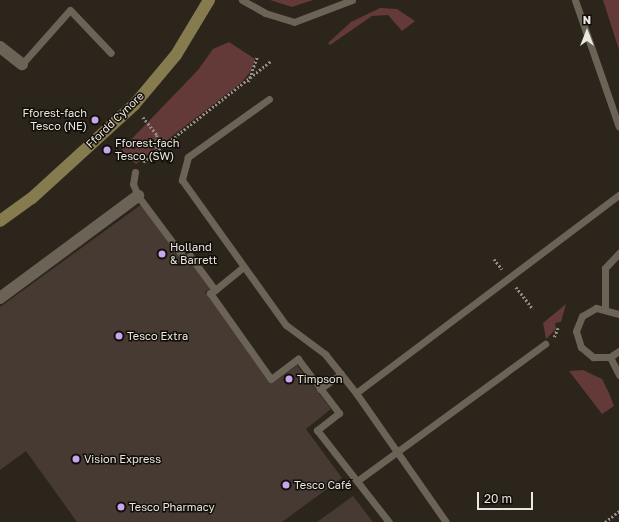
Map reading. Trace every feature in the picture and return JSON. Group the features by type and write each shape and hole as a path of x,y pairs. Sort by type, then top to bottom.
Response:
{"main road":[{"name":"Ffordd Cynore","path":"0,221 32,198 134,105 176,55 209,0"}],"street":[{"path":"0,46 22,64"},
{"path":"0,298 138,196"}],"lane":[{"path":"242,0 265,13 294,22 352,0"},
{"path":"575,0 619,127"},
{"path":"22,64 70,10 112,54"},
{"path":"269,99 188,157 182,180 286,325 326,354 356,393 446,522"},
{"path":"135,172 133,184 138,196 185,259 190,256 216,290"},
{"path":"356,393 619,195"},
{"path":"605,307 605,268 619,253"},
{"path":"243,267 216,290 210,293 271,379 298,359 339,413 317,430 389,522"},
{"path":"619,314 605,307 596,308 582,316 576,331 586,353 610,357 619,351"},
{"path":"357,481 544,344"},
{"path":"610,357 619,375"},
{"path":"320,389 341,374"}],"path":[{"path":"248,83 257,57"},
{"path":"135,172 157,150 248,83 271,61"},
{"path":"134,105 157,135 157,150"},
{"path":"605,522 619,511"}],"shaded area":[{"path":"270,0 313,0 292,7"},
{"path":"603,0 619,0 619,50"},
{"path":"380,8 397,9 415,21 402,31 388,15 372,16 330,45 328,43 351,22"},
{"path":"229,42 255,59 251,71 241,83 136,164 121,150 198,70 213,49"},
{"path":"566,304 561,322 555,323 556,329 546,339 543,323"},
{"path":"583,370 602,379 609,393 614,406 602,414 569,371"}],"building":[{"name":"Tesco Extra","path":"142,204 184,263 189,258 211,288 205,292 273,383 297,365 331,409 306,429 342,478 282,522 77,522 26,451 0,470 0,307"},
{"path":"353,496 373,522 317,522"}],"place":[{"name":"Fforest-fach Tesco (NE)","path":"95,120"},
{"name":"Fforest-fach Tesco (SW)","path":"107,150"},
{"name":"Holland & Barrett","path":"162,254"},
{"name":"Tesco Extra","path":"119,336"},
{"name":"Timpson","path":"289,379"},
{"name":"Vision Express","path":"76,459"},
{"name":"Tesco Café","path":"286,485"},
{"name":"Tesco Pharmacy","path":"121,507"}]}
